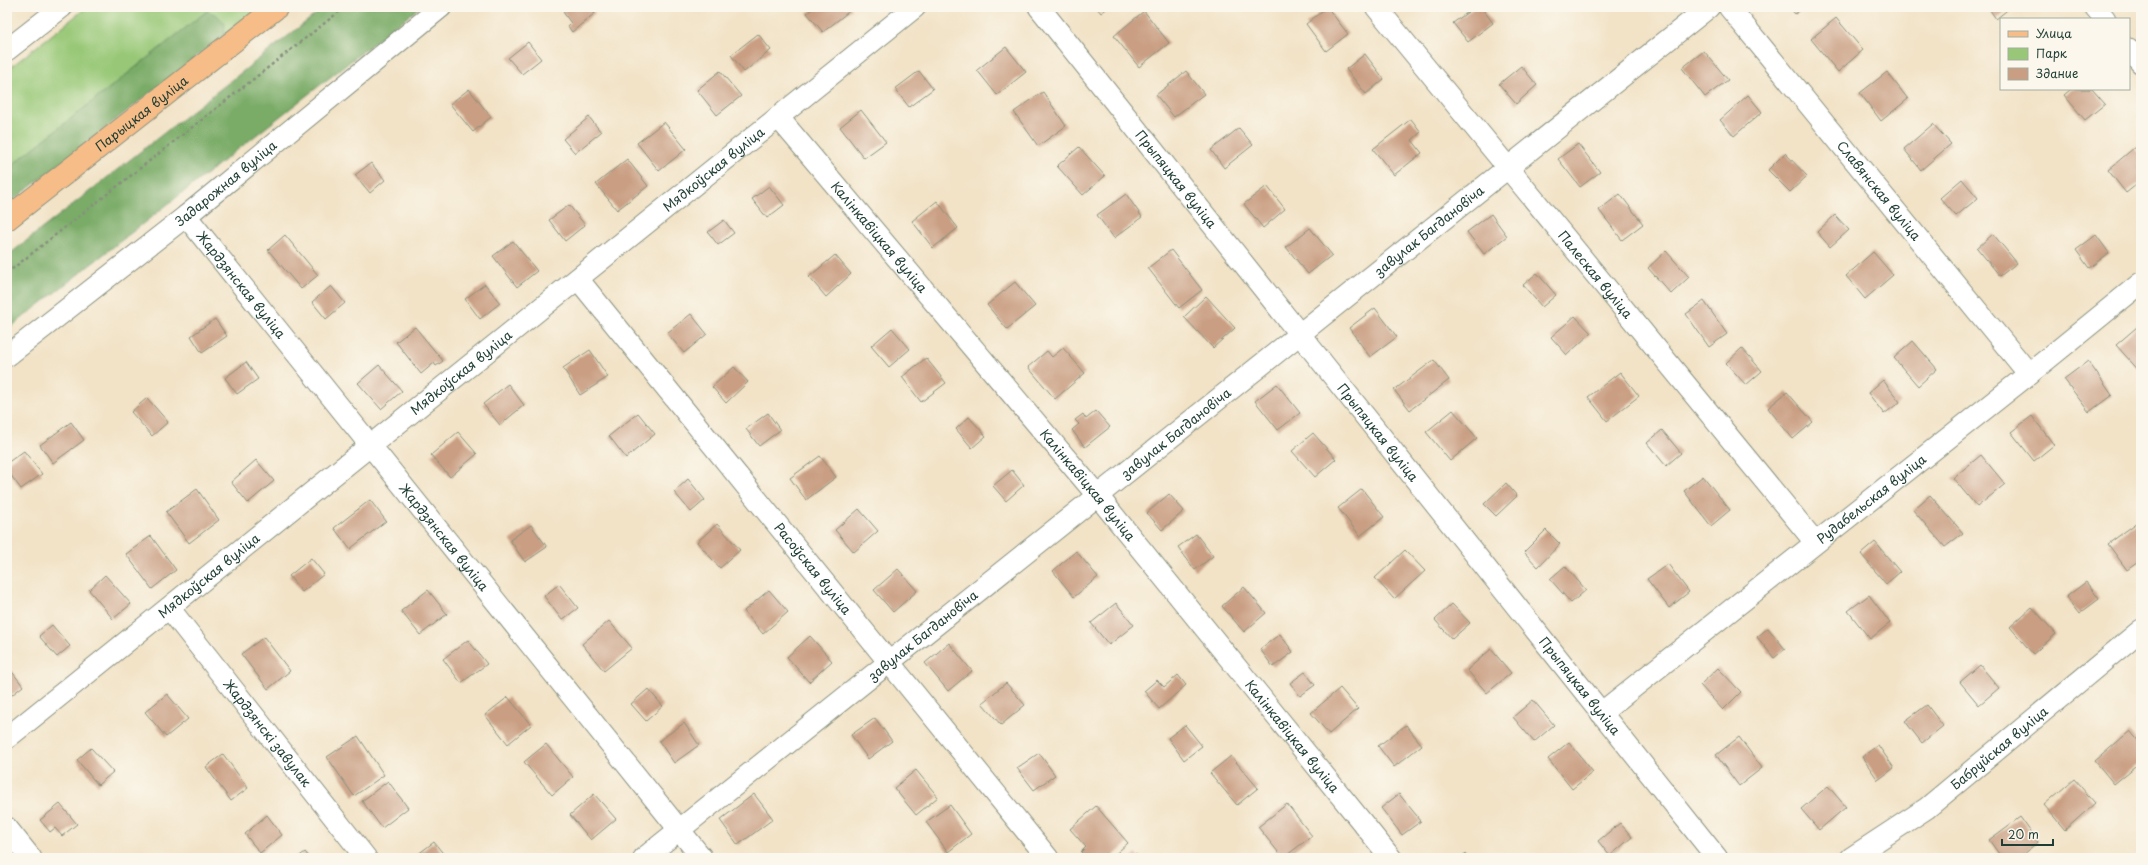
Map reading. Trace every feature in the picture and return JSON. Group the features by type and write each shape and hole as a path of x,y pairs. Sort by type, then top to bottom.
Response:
{"main road":[{"name":"Парыцкая вуліца","path":"7,219 277,7"}],"street":[{"path":"7,50 62,7"},
{"name":"Задарожная вуліца","path":"7,356 186,216 441,7"},
{"name":"Мядкоўская вуліца","path":"7,738 915,7"},
{"name":"Прыпяцкая вуліца","path":"1039,7 1717,858"},
{"name":"Палеская вуліца","path":"1376,7 1815,542"},
{"name":"завулак Багдановіча","path":"644,858 678,829 1709,7"},
{"name":"Славянская вуліца","path":"1729,7 2029,374"},
{"path":"2095,7 2104,18"},
{"path":"2130,49 2141,63"},
{"name":"Калінкавіцкая вуліца","path":"778,117 1097,495 1391,858"},
{"name":"Жардзянская вуліца","path":"186,216 702,858"},
{"name":"Расоўская вуліца","path":"578,279 1048,858"},
{"name":"Рудабельская вуліца","path":"1601,713 2141,284"},
{"name":"Жардзянскі завулак","path":"169,608 366,858"},
{"name":"Бабруйская вуліца","path":"1851,858 1927,808 2141,630"},
{"path":"7,828 31,858"}],"path":[{"path":"7,273 345,7"}],"green space":[{"path":"87,7 260,7 224,35 207,11 7,169 7,70"},
{"path":"325,7 420,7 7,330 7,256"},
{"path":"207,11 217,15 225,24 224,35 7,205 7,169"}],"building":[{"path":"569,7 590,7 595,13 572,32 568,26 571,23 563,12"},
{"path":"815,7 850,7 852,9 823,32 807,13"},
{"path":"1096,7 1109,7 1101,13"},
{"path":"1327,7 1348,34 1326,51 1306,24"},
{"path":"1475,7 1481,7 1493,23 1468,42 1453,23"},
{"path":"1789,7 1805,7 1795,14"},
{"path":"1988,7 2011,7 1996,19"},
{"path":"1144,11 1169,43 1139,67 1114,36"},
{"path":"1836,18 1863,50 1838,72 1811,39"},
{"path":"758,34 771,50 744,72 731,55"},
{"path":"528,42 541,59 522,74 508,58"},
{"path":"1006,47 1026,72 997,95 977,70"},
{"path":"1704,51 1728,80 1705,97 1682,68"},
{"path":"1365,54 1384,79 1366,94 1346,69"},
{"path":"1521,66 1537,85 1516,104 1499,84"},
{"path":"720,71 741,96 717,115 697,90"},
{"path":"919,71 933,89 909,107 895,89"},
{"path":"1186,71 1204,94 1174,117 1156,95"},
{"path":"1887,72 1908,99 1881,121 1860,93"},
{"path":"469,89 491,117 473,132 450,104"},
{"path":"2070,90 2093,90 2105,104 2085,120 2064,95"},
{"path":"1043,92 1066,126 1038,146 1014,112"},
{"path":"1748,95 1762,112 1734,136 1720,120"},
{"path":"861,110 886,142 864,158 840,127"},
{"path":"589,117 601,132 575,153 563,139"},
{"path":"1411,119 1421,132 1412,140 1422,153 1394,175 1373,149"},
{"path":"664,122 686,149 659,171 637,143"},
{"path":"1933,124 1951,144 1921,170 1904,149"},
{"path":"1239,128 1253,145 1224,168 1211,150"},
{"path":"1578,144 1600,172 1580,187 1558,159"},
{"path":"1079,147 1105,176 1083,195 1057,166"},
{"path":"2135,147 2141,154 2141,181 2126,193 2108,170"},
{"path":"1785,153 1807,176 1790,192 1768,170"},
{"path":"627,159 648,186 617,210 596,184"},
{"path":"371,163 385,180 370,193 355,175"},
{"path":"1962,179 1978,198 1956,216 1940,198"},
{"path":"769,186 784,205 767,218 752,199"},
{"path":"1267,186 1285,209 1263,228 1244,204"},
{"path":"1126,194 1142,217 1114,238 1097,215"},
{"path":"1620,194 1643,224 1622,240 1599,210"},
{"path":"937,201 958,228 933,248 912,221"},
{"path":"569,205 585,225 565,241 549,220"},
{"path":"1491,214 1507,236 1484,254 1467,232"},
{"path":"1835,215 1849,230 1830,247 1817,232"},
{"path":"724,220 734,233 718,245 708,232"},
{"path":"1310,228 1332,255 1308,274 1286,247"},
{"path":"1993,234 2017,263 2000,276 1977,248"},
{"path":"285,235 318,275 301,289 268,250"},
{"path":"2096,235 2109,253 2089,268 2076,250"},
{"path":"513,241 537,271 517,287 493,256"},
{"path":"1171,250 1202,290 1179,308 1148,268"},
{"path":"1666,251 1689,277 1671,294 1648,268"},
{"path":"1873,252 1893,275 1865,299 1846,276"},
{"path":"835,255 851,274 826,297 809,277"},
{"path":"1537,273 1556,295 1542,307 1523,285"},
{"path":"1015,282 1035,306 1007,329 987,305"},
{"path":"485,284 500,303 480,319 465,299"},
{"path":"331,286 345,303 326,319 312,302"},
{"path":"1206,296 1235,328 1213,348 1184,317"},
{"path":"1704,301 1727,334 1709,347 1686,314"},
{"path":"1375,308 1397,337 1370,357 1349,328"},
{"path":"691,314 707,334 684,353 667,333"},
{"path":"1575,316 1591,333 1567,355 1551,337"},
{"path":"215,319 227,336 202,353 191,336"},
{"path":"415,327 443,361 436,366 434,363 421,374 396,342"},
{"path":"2137,327 2141,331 2141,373 2116,345"},
{"path":"892,328 910,349 889,367 871,346"},
{"path":"1913,341 1937,369 1918,386 1894,358"},
{"path":"1063,348 1085,373 1055,399 1028,367 1047,351 1052,357"},
{"path":"1742,348 1762,371 1746,385 1726,363"},
{"path":"590,350 608,377 580,395 563,368"},
{"path":"926,358 946,383 921,402 902,377"},
{"path":"1434,360 1449,380 1410,410 1394,390"},
{"path":"2088,361 2112,395 2089,412 2064,379"},
{"path":"246,362 258,379 237,394 225,378"},
{"path":"379,365 402,391 381,409 358,383"},
{"path":"734,367 748,382 726,403 712,387"},
{"path":"1620,372 1639,396 1607,421 1588,397"},
{"path":"1883,380 1900,402 1884,414 1868,393"},
{"path":"508,384 524,405 500,425 483,404"},
{"path":"1277,384 1300,413 1278,430 1255,401"},
{"path":"1787,392 1813,422 1793,439 1768,408"},
{"path":"147,398 168,422 152,436 131,412"},
{"path":"1453,410 1477,438 1450,461 1426,432"},
{"path":"1096,411 1110,427 1085,447 1072,430 1079,424 1075,420 1083,414 1086,419"},
{"path":"638,413 655,434 626,458 609,436"},
{"path":"768,413 780,430 759,446 746,429"},
{"path":"2032,416 2054,445 2034,461 2011,432"},
{"path":"969,417 986,436 972,448 956,429"},
{"path":"71,422 84,440 53,463 40,445"},
{"path":"1662,430 1681,453 1666,466 1647,443"},
{"path":"458,432 477,454 450,477 431,455"},
{"path":"1313,433 1336,459 1315,477 1292,451"},
{"path":"24,451 42,474 21,489 7,470 7,463"},
{"path":"1981,455 2005,484 1977,507 1953,478"},
{"path":"820,456 836,477 806,500 790,478"},
{"path":"256,460 274,481 248,503 231,482"},
{"path":"1012,470 1024,485 1006,501 993,486"},
{"path":"1703,476 1730,510 1711,526 1684,491"},
{"path":"688,479 705,500 691,512 674,492"},
{"path":"1506,483 1517,496 1496,516 1484,504"},
{"path":"197,489 219,520 189,543 166,512"},
{"path":"1362,489 1384,517 1360,536 1338,508"},
{"path":"1169,494 1184,511 1162,530 1147,513"},
{"path":"1930,495 1963,533 1945,547 1913,510"},
{"path":"370,500 386,521 350,549 334,528"},
{"path":"859,509 878,531 854,552 835,530"},
{"path":"2138,522 2141,526 2141,560 2127,570 2108,544"},
{"path":"717,524 740,550 720,568 697,542"},
{"path":"531,525 547,547 525,562 510,540"},
{"path":"1546,530 1560,544 1538,567 1524,552"},
{"path":"1196,534 1213,556 1195,570 1178,547"},
{"path":"151,536 176,570 152,589 126,554"},
{"path":"1875,542 1900,572 1886,584 1861,554"},
{"path":"1405,550 1425,571 1394,599 1375,578"},
{"path":"1076,551 1098,577 1074,597 1053,571"},
{"path":"311,558 324,574 302,592 289,576"},
{"path":"1668,564 1689,592 1669,608 1647,579"},
{"path":"1565,566 1586,590 1571,603 1550,579"},
{"path":"898,569 917,591 893,612 874,590"},
{"path":"105,575 131,604 113,619 89,590"},
{"path":"2086,582 2099,599 2079,614 2066,597"},
{"path":"559,584 578,608 562,620 544,596"},
{"path":"1244,587 1266,613 1244,632 1222,606"},
{"path":"428,590 447,614 420,635 401,611"},
{"path":"769,590 788,612 763,634 744,611"},
{"path":"1869,595 1890,623 1870,639 1848,611"},
{"path":"1116,603 1134,625 1109,645 1091,623"},
{"path":"1452,604 1470,623 1452,639 1435,620"},
{"path":"2032,607 2056,634 2033,654 2010,627"},
{"path":"609,621 632,648 604,671 582,644"},
{"path":"52,625 70,646 57,657 39,636"},
{"path":"1768,628 1785,649 1774,658 1757,637"},
{"path":"1280,634 1293,652 1273,667 1260,649"},
{"path":"810,636 832,661 809,682 787,657"},
{"path":"264,637 290,671 268,689 241,654"},
{"path":"468,640 487,664 461,683 443,659"},
{"path":"949,643 972,671 948,691 925,663"},
{"path":"1491,649 1511,673 1487,693 1467,670"},
{"path":"1980,665 1999,688 1979,705 1960,682"},
{"path":"1718,668 1741,692 1723,710 1700,685"},
{"path":"10,669 23,686 7,699 7,672"},
{"path":"1305,672 1315,685 1300,696 1290,683"},
{"path":"1178,675 1186,685 1159,709 1144,691 1157,680 1164,687"},
{"path":"1006,683 1025,705 1001,725 982,703"},
{"path":"1340,688 1358,709 1329,734 1311,713"},
{"path":"648,689 663,706 646,721 631,704"},
{"path":"167,694 188,719 166,737 145,712"},
{"path":"508,697 531,725 508,744 485,715"},
{"path":"1533,700 1554,725 1534,742 1513,717"},
{"path":"1927,705 1943,726 1922,743 1905,721"},
{"path":"875,718 892,741 868,759 851,735"},
{"path":"684,723 699,745 674,763 659,741"},
{"path":"1185,725 1202,746 1184,760 1168,738"},
{"path":"1406,725 1422,745 1394,767 1378,746"},
{"path":"2130,731 2141,744 2141,762 2114,784 2095,761"},
{"path":"358,736 384,775 354,796 327,757"},
{"path":"1739,737 1762,768 1739,786 1716,755"},
{"path":"1569,742 1593,772 1572,789 1548,759"},
{"path":"546,744 573,777 552,795 524,762"},
{"path":"1878,745 1894,768 1878,780 1862,757"},
{"path":"91,748 113,772 98,785 77,760"},
{"path":"1039,753 1055,775 1034,790 1017,768"},
{"path":"223,754 248,788 231,801 206,767"},
{"path":"1231,756 1258,788 1237,805 1210,773"},
{"path":"916,770 938,797 916,815 894,788"},
{"path":"2074,779 2095,803 2065,830 2044,805"},
{"path":"388,781 408,808 382,828 362,801"},
{"path":"1828,786 1846,807 1819,830 1801,809"},
{"path":"594,794 616,819 591,840 570,815"},
{"path":"754,794 773,819 738,845 720,820"},
{"path":"1399,794 1421,821 1402,835 1381,808"},
{"path":"60,804 77,824 62,836 55,828 50,832 40,820"},
{"path":"1287,804 1312,836 1283,858 1258,827"},
{"path":"950,805 971,834 948,852 926,822"},
{"path":"1096,806 1128,843 1111,858 1086,858 1081,852 1086,847 1070,829"},
{"path":"267,815 282,835 260,853 245,834"},
{"path":"2020,817 2038,842 2018,858 2002,858 1989,840"},
{"path":"1620,823 1632,837 1610,856 1598,841"},
{"path":"434,842 445,856 443,858 413,858"},
{"path":"305,852 310,858 297,858"},
{"path":"1136,854 1140,858 1131,858"},
{"path":"1465,854 1468,858 1459,858"}]}
